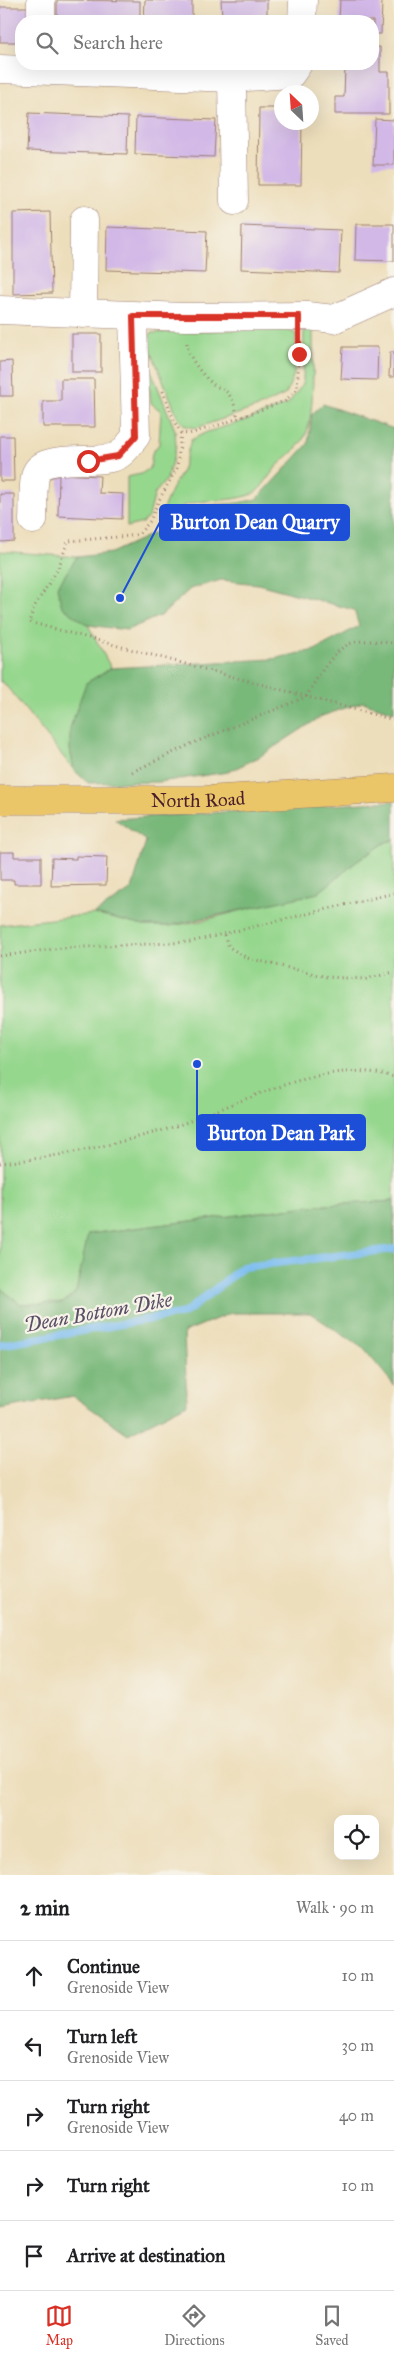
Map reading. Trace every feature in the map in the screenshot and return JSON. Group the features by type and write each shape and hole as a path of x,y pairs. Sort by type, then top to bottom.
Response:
{"main road":[{"name":"North Road","path":"0,800 206,800 394,788"}],"street":[{"path":"302,15 303,0"},
{"path":"0,69 15,68"},
{"path":"94,70 232,78 291,74 294,70"},
{"path":"232,78 234,201"},
{"path":"84,220 84,314"},
{"path":"0,310 133,316 299,316 334,319 394,292"},
{"path":"33,520 36,474 40,468 53,462 88,461 118,456 136,436 133,316"}],"path":[{"path":"181,433 197,431 285,401 296,389 299,316"},
{"path":"185,317 187,351 215,386 225,390 231,397 238,418"},
{"path":"162,386 175,423 181,433 177,468 145,527 139,534 130,536 68,541 58,569 34,607 29,622 394,720"},
{"path":"130,772 191,744 306,697 322,673 345,646 366,640 394,643"},
{"path":"0,956 62,948 190,942 224,936 394,893"},
{"path":"224,936 229,947 247,958 327,977 366,979 394,972"},
{"path":"0,1163 37,1159 153,1134 207,1116 296,1080 365,1071 394,1076"}],"green space":[{"path":"284,328 296,334 294,374 286,394 261,406 196,428 186,426 179,420 147,341 151,333"},
{"path":"313,328 311,413 306,434 299,445 277,466 263,485 254,493 233,499 186,505 157,523 171,490 182,471 191,440 207,432 247,420 288,404 303,384 304,332"},
{"path":"147,360 175,430 176,447 167,479 155,493 149,516 143,523 127,527 127,477 141,474 150,468 152,453 159,444 161,411 151,403"},
{"path":"323,404 394,429 394,712 363,702 322,716 259,757 228,772 159,782 88,783 74,770 70,749 70,728 86,683 111,668 272,659 315,650 359,626 354,610 258,584 221,580 190,589 162,615 127,630 88,625 62,607 57,587 77,557 111,553 159,531 202,506 257,499 308,444 312,414"},
{"path":"0,551 77,557 57,587 62,606 88,625 111,668 86,683 70,749 74,770 3,682 0,682"},
{"path":"394,801 394,840 386,842 356,862 318,893 169,926 144,926 94,914 132,889 146,841 115,819"},
{"path":"394,840 394,1201 309,1206 89,1234 76,1292 63,1303 21,1304 0,1288 0,925 94,914 144,926 169,926 201,921 269,903 318,893 356,862 386,842"},
{"path":"394,1201 394,1385 364,1349 310,1313 231,1313 184,1332 187,1404 128,1434 73,1396 0,1409 0,1288 21,1304 63,1303 76,1292 88,1234 309,1206"}],"building":[{"path":"57,0 140,1 140,15 57,15"},
{"path":"145,0 192,1 192,15 144,15"},
{"path":"221,0 267,0 267,15 222,15"},
{"path":"340,0 382,0 381,34 379,34 379,15 339,15"},
{"path":"0,7 30,7 30,15 15,15 15,42 0,42"},
{"path":"380,47 380,72 389,72 389,114 335,114 335,97 344,97 345,70 379,70"},
{"path":"259,108 274,108 274,130 302,130 301,185 258,185"},
{"path":"29,113 128,117 127,154 27,151"},
{"path":"136,117 216,120 214,157 135,154"},
{"path":"375,119 394,120 394,165 373,165"},
{"path":"50,212 52,293 13,294 13,213"},
{"path":"356,224 394,224 394,261 355,260"},
{"path":"242,226 341,230 339,273 241,269"},
{"path":"107,227 207,231 205,273 106,270"},
{"path":"72,334 101,334 101,372 72,372"},
{"path":"343,347 378,347 377,380 341,379"},
{"path":"390,352 394,352 394,377 389,377"},
{"path":"12,361 13,396 0,396 0,362"},
{"path":"61,379 94,379 95,427 43,427 43,401 61,401"},
{"path":"0,436 13,436 14,481 0,481"},
{"path":"59,474 100,476 99,493 123,494 122,519 58,516"},
{"path":"0,494 14,494 14,541 0,542"},
{"path":"0,852 14,852 14,857 41,857 41,884 14,884 14,880 0,880"},
{"path":"76,856 107,857 106,885 51,886 52,858 76,859"}],"waterway":[{"name":"Dean Bottom Dike","path":"0,1345 185,1313 243,1267 394,1249"}],"place":[{"name":"Burton Dean Quarry","path":"120,598"},
{"name":"Burton Dean Park","path":"197,1064"}],"route":[{"path":"88,461 118,456 136,436 133,398 133,316 299,316 299,354"}]}
